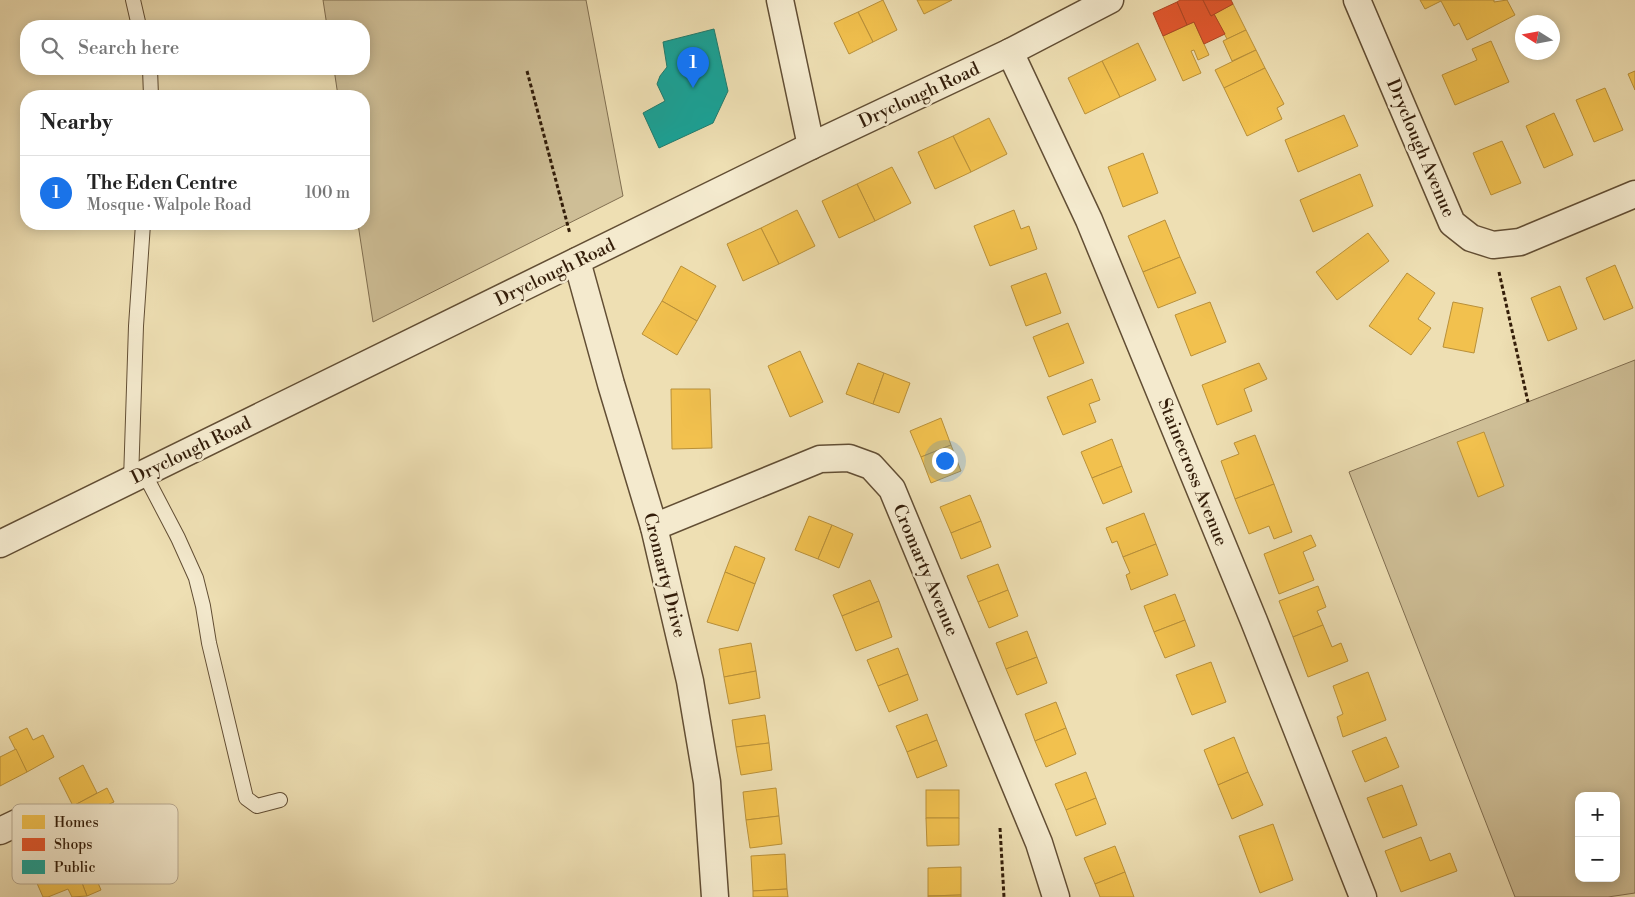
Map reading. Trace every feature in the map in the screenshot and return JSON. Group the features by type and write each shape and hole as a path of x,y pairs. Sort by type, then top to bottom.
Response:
{"street":[{"path":"780,0 811,146"},
{"name":"Dryclough Road","path":"0,544 811,146 1010,52 1110,0"},
{"name":"Dryclough Avenue","path":"1357,0 1452,223 1471,238 1493,245 1520,242 1635,194"},
{"name":"Stainecross Avenue","path":"1010,52 1089,220 1254,621 1363,897"},
{"name":"Cromarty Drive","path":"577,261 611,384 654,527 690,682 707,782 715,897"},
{"name":"Cromarty Avenue","path":"654,527 820,459 849,458 871,466 892,489 1039,843 1056,897"}],"lane":[{"path":"132,0 137,20"},
{"path":"150,75 151,90"},
{"path":"143,230 136,326 137,477 178,538 196,578 209,642 246,798 257,806 280,800"}],"path":[{"path":"527,71 577,261"},
{"path":"1493,245 1528,402"}],"shaded area":[{"path":"323,0 586,0 623,196 373,322 359,230 370,230 370,90 337,90 335,75 370,75 370,20 326,20"},
{"path":"1635,360 1635,893 1608,897 1515,897 1349,472"}],"building: Homes":[{"path":"883,0 897,30 873,42 858,12"},
{"path":"917,0 952,0 924,14"},
{"path":"1420,0 1494,0 1494,2 1507,0 1515,15 1467,40 1459,23 1454,26 1441,1 1425,9"},
{"path":"1233,4 1246,30 1227,39 1214,14"},
{"path":"858,12 873,42 849,54 834,23"},
{"path":"1194,22 1209,55 1198,60 1194,50 1191,51 1201,73 1183,81 1163,36"},
{"path":"1246,30 1256,50 1232,61 1223,41"},
{"path":"1491,41 1509,82 1455,105 1442,75 1477,60 1472,49"},
{"path":"1138,43 1156,80 1120,97 1102,61"},
{"path":"1256,50 1265,68 1224,88 1215,70"},
{"path":"1102,61 1120,97 1085,114 1068,78"},
{"path":"1265,68 1284,104 1277,108 1282,119 1247,136 1224,88"},
{"path":"1635,71 1635,90 1628,74"},
{"path":"1605,88 1623,130 1594,142 1576,100"},
{"path":"1554,113 1573,155 1544,168 1526,126"},
{"path":"1344,115 1358,146 1298,172 1285,140"},
{"path":"989,118 1007,154 971,172 953,136"},
{"path":"953,136 971,172 935,189 918,152"},
{"path":"1502,141 1521,183 1491,195 1473,153"},
{"path":"1143,153 1158,193 1123,207 1108,167"},
{"path":"892,167 911,203 875,221 857,184"},
{"path":"1360,174 1373,206 1313,232 1300,200"},
{"path":"857,184 875,221 839,238 822,201"},
{"path":"797,210 815,246 779,264 761,228"},
{"path":"1014,210 1021,229 1029,226 1037,249 990,266 974,226"},
{"path":"1165,220 1180,257 1143,272 1128,236"},
{"path":"761,228 779,264 743,281 727,244"},
{"path":"1368,233 1389,261 1337,300 1316,272"},
{"path":"1180,257 1196,293 1158,308 1143,272"},
{"path":"1615,265 1633,308 1604,320 1586,278"},
{"path":"681,266 716,286 697,321 662,301"},
{"path":"1046,273 1061,313 1026,326 1011,286"},
{"path":"1407,273 1435,293 1418,319 1431,328 1411,355 1369,326"},
{"path":"1560,286 1577,329 1548,341 1531,298"},
{"path":"662,301 697,321 677,355 642,334"},
{"path":"1210,302 1226,342 1191,356 1175,315"},
{"path":"1453,302 1483,308 1474,353 1443,347"},
{"path":"1068,323 1084,363 1049,377 1033,337"},
{"path":"800,351 823,402 790,417 768,366"},
{"path":"858,363 884,373 873,404 846,394"},
{"path":"1259,363 1267,379 1244,389 1252,411 1217,425 1202,385"},
{"path":"884,373 910,383 899,413 873,404"},
{"path":"1092,379 1100,400 1089,404 1096,422 1063,435 1047,397"},
{"path":"671,389 710,389 712,448 672,449"},
{"path":"941,418 951,445 921,457 910,431"},
{"path":"1484,432 1504,486 1478,497 1457,442"},
{"path":"1255,435 1274,484 1235,499 1221,461 1239,454 1234,443"},
{"path":"1112,439 1122,466 1092,478 1081,452"},
{"path":"951,445 961,471 931,483 921,457"},
{"path":"1122,466 1132,492 1103,504 1092,478"},
{"path":"1274,484 1292,532 1274,539 1269,526 1249,534 1235,499"},
{"path":"970,495 981,521 951,533 940,507"},
{"path":"1144,513 1156,544 1123,557 1117,541 1112,543 1106,528"},
{"path":"809,516 832,525 818,559 795,550"},
{"path":"981,521 991,547 961,559 951,533"},
{"path":"832,525 853,534 839,568 818,559"},
{"path":"1311,535 1316,546 1303,552 1314,580 1279,594 1264,554"},
{"path":"1156,544 1168,575 1131,590 1126,575 1130,573 1123,557"},
{"path":"735,546 765,558 755,584 725,572"},
{"path":"998,564 1008,590 978,602 967,576"},
{"path":"725,572 755,584 738,631 707,622"},
{"path":"870,580 879,601 842,616 833,595"},
{"path":"1318,586 1326,607 1317,611 1323,625 1293,637 1279,601"},
{"path":"1008,590 1018,616 989,628 978,602"},
{"path":"1175,594 1185,620 1154,632 1144,606"},
{"path":"879,601 892,637 856,651 842,616"},
{"path":"1185,620 1195,646 1165,658 1154,632"},
{"path":"1323,625 1332,647 1341,643 1348,661 1308,677 1293,637"},
{"path":"1027,631 1037,657 1006,669 996,643"},
{"path":"751,643 756,671 724,677 719,649"},
{"path":"898,648 908,674 878,686 867,660"},
{"path":"1037,657 1047,683 1017,695 1006,669"},
{"path":"1211,662 1226,702 1192,715 1176,675"},
{"path":"756,671 760,698 729,704 724,677"},
{"path":"1368,672 1386,720 1343,737 1337,717 1343,714 1333,686"},
{"path":"908,674 918,700 889,712 878,686"},
{"path":"1056,702 1066,728 1035,741 1025,714"},
{"path":"927,714 937,740 907,752 896,726"},
{"path":"765,715 769,743 736,747 732,720"},
{"path":"27,728 33,740 43,735 54,757 27,772 9,737"},
{"path":"1066,728 1076,754 1046,767 1035,741"},
{"path":"1234,737 1248,772 1218,785 1204,750"},
{"path":"1386,737 1399,767 1365,782 1352,751"},
{"path":"937,740 947,766 917,778 907,752"},
{"path":"769,743 772,770 741,775 736,747"},
{"path":"16,749 27,772 0,786 0,757"},
{"path":"83,765 97,793 77,804 72,804 59,778"},
{"path":"1086,772 1096,798 1066,810 1055,784"},
{"path":"1248,772 1263,805 1232,819 1218,785"},
{"path":"1402,785 1417,825 1383,838 1367,798"},
{"path":"107,788 114,802 110,804 77,804"},
{"path":"776,788 779,816 746,820 743,792"},
{"path":"926,790 959,790 959,818 926,818"},
{"path":"1096,798 1106,824 1076,836 1066,810"},
{"path":"779,816 782,844 750,848 746,820"},
{"path":"926,818 959,818 959,845 927,846"},
{"path":"1273,824 1293,880 1260,893 1239,836"},
{"path":"1421,837 1430,861 1450,853 1457,871 1401,892 1385,851"},
{"path":"1115,846 1125,872 1095,884 1084,858"},
{"path":"785,854 787,889 753,891 751,856"},
{"path":"961,867 961,895 928,896 928,868"},
{"path":"1125,872 1134,897 1100,897 1095,884"},
{"path":"37,884 82,884 87,896 72,897 68,889 48,897 43,897"},
{"path":"82,884 98,884 101,890 87,896"},
{"path":"787,889 788,897 753,897 753,891"},
{"path":"961,895 961,897 928,897 928,896"}],"building: Shops":[{"path":"1180,0 1203,0 1211,16 1214,14 1225,34 1204,44 1194,22 1187,25 1177,2"},
{"path":"1203,0 1231,0 1233,4 1211,16"},
{"path":"1177,2 1187,25 1163,36 1153,13"}],"building: Public":[{"path":"714,29 728,91 713,123 659,148 643,113 665,101 657,84 667,67 663,42"}],"place":[{"name":"The Eden Centre","path":"693,88"}]}
